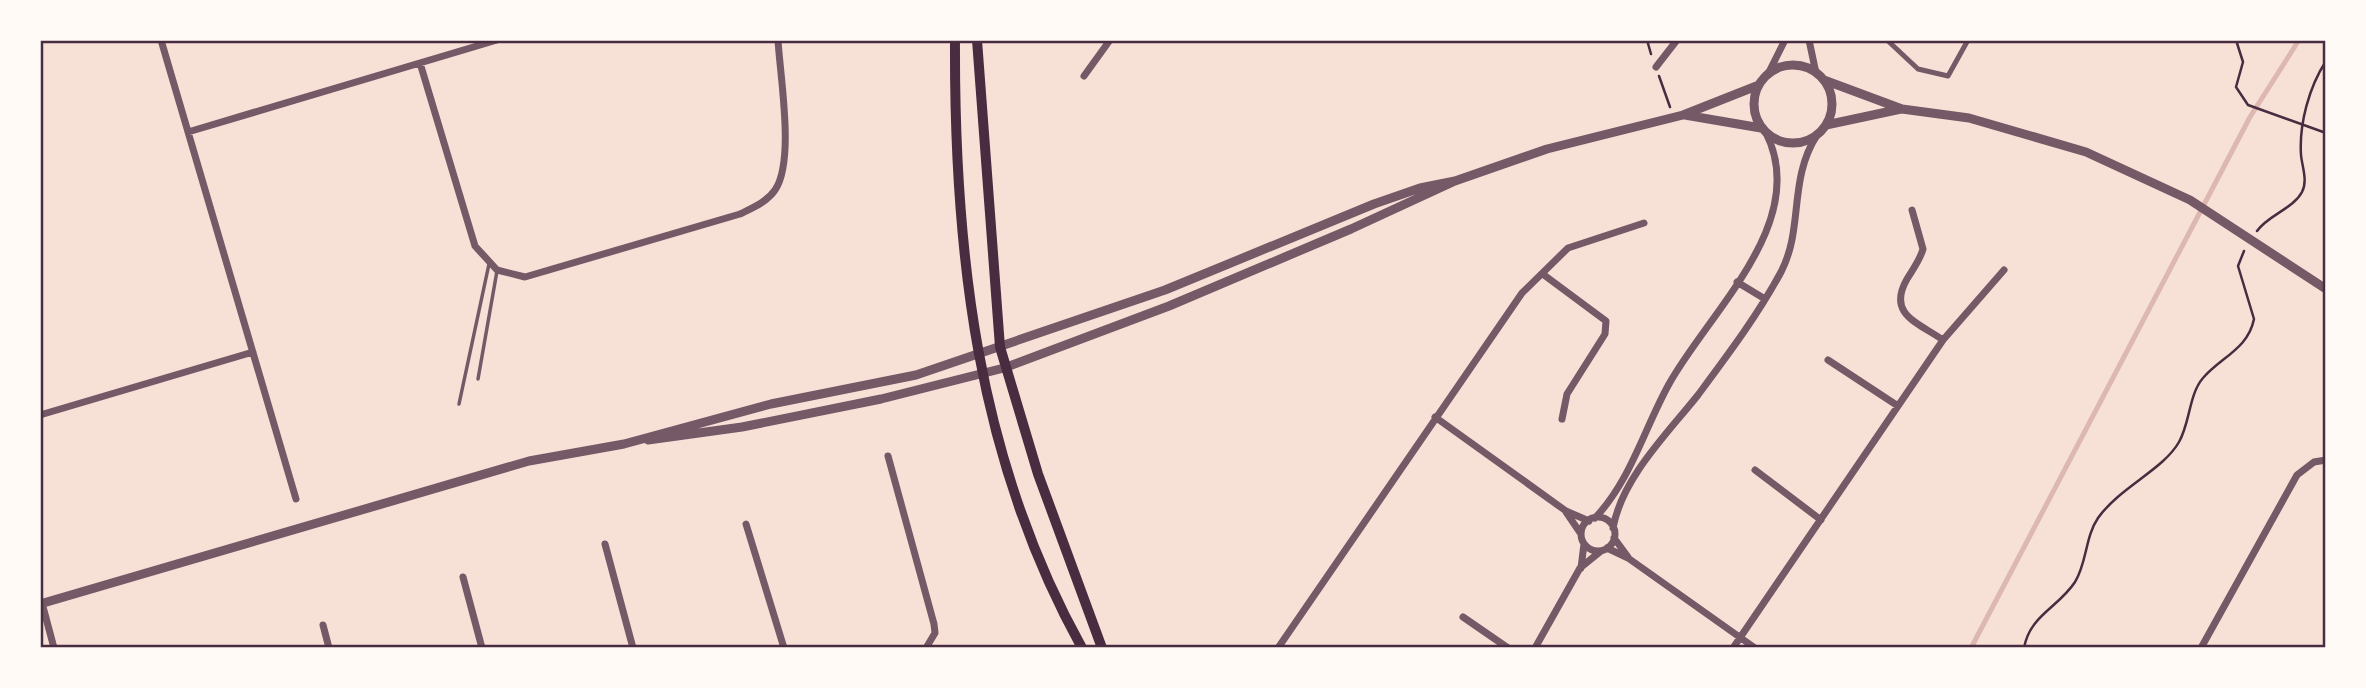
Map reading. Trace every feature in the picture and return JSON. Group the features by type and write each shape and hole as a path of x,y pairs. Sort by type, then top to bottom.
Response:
{"main road":[{"path":"955,40 954,136 958,207 987,403 1017,500 1058,602 1082,648"},
{"path":"977,40 1000,346 1004,368 1038,474 1102,648"}],"street":[{"path":"161,40 296,499"},
{"path":"188,132 497,40"},
{"path":"420,63 475,246 497,270 520,277 740,214 762,203 776,189 785,155 778,40"},
{"path":"1084,76 1110,40"},
{"path":"1656,67 1677,40"},
{"path":"1581,534 1618,488 1670,381 1763,240 1777,200 1778,164 1753,106 1759,85 1768,74 1785,40"},
{"path":"1628,558 1614,538 1613,528 1625,491 1765,299 1786,261 1791,245 1800,174 1809,148 1826,125 1832,102 1820,77 1809,40"},
{"path":"1887,40 1918,69 1948,76 1968,40"},
{"path":"1768,74 1792,65 1902,109 1969,118 2066,145 2140,175 2190,200 2326,289"},
{"path":"54,648 41,603 501,468 641,440 755,424 881,399 1004,368 1169,306 1351,229 1455,181 1547,149 1683,115 1759,85"},
{"path":"1826,125 1902,109"},
{"path":"1683,115 1763,130 1787,144 1803,142 1817,135"},
{"path":"641,440 762,406 916,375 1165,290 1374,204 1420,188 1455,181"},
{"path":"1912,210 1923,249 1900,292 1899,303 1906,314 1943,340"},
{"path":"1278,648 1522,293 1577,243 1644,223"},
{"path":"1733,648 1943,340 2004,270"},
{"path":"1544,275 1606,321 1605,334 1567,394 1562,419"},
{"path":"1737,282 1765,299"},
{"path":"40,415 253,352"},
{"path":"1828,359 1898,406"},
{"path":"1436,417 1566,511 1605,520 1613,528"},
{"path":"888,456 934,624 934,633 926,648"},
{"path":"2201,648 2297,475 2314,462 2326,460"},
{"path":"1755,470 1821,520"},
{"path":"1535,648 1580,568 1584,544 1581,534 1566,511"},
{"path":"746,524 784,648"},
{"path":"1580,568 1614,538"},
{"path":"605,544 633,648"},
{"path":"1584,544 1591,550 1604,549 1628,558 1755,648"},
{"path":"463,577 482,648"},
{"path":"1463,617 1508,648"},
{"path":"323,625 329,648"}],"lane":[{"path":"459,404 489,264"},
{"path":"478,379 497,270"}],"path":[{"path":"2236,40 2243,62 2236,87 2241,99 2254,107 2326,133"},
{"path":"2024,648 2036,619 2074,583 2098,518 2124,489 2170,455 2186,430 2199,384 2241,346 2253,328 2254,319 2238,266 2240,256 2253,241 2262,224 2302,193 2304,124 2314,81 2326,61"}],"waterway":[{"path":"1971,648 2250,117 2299,40"}]}
